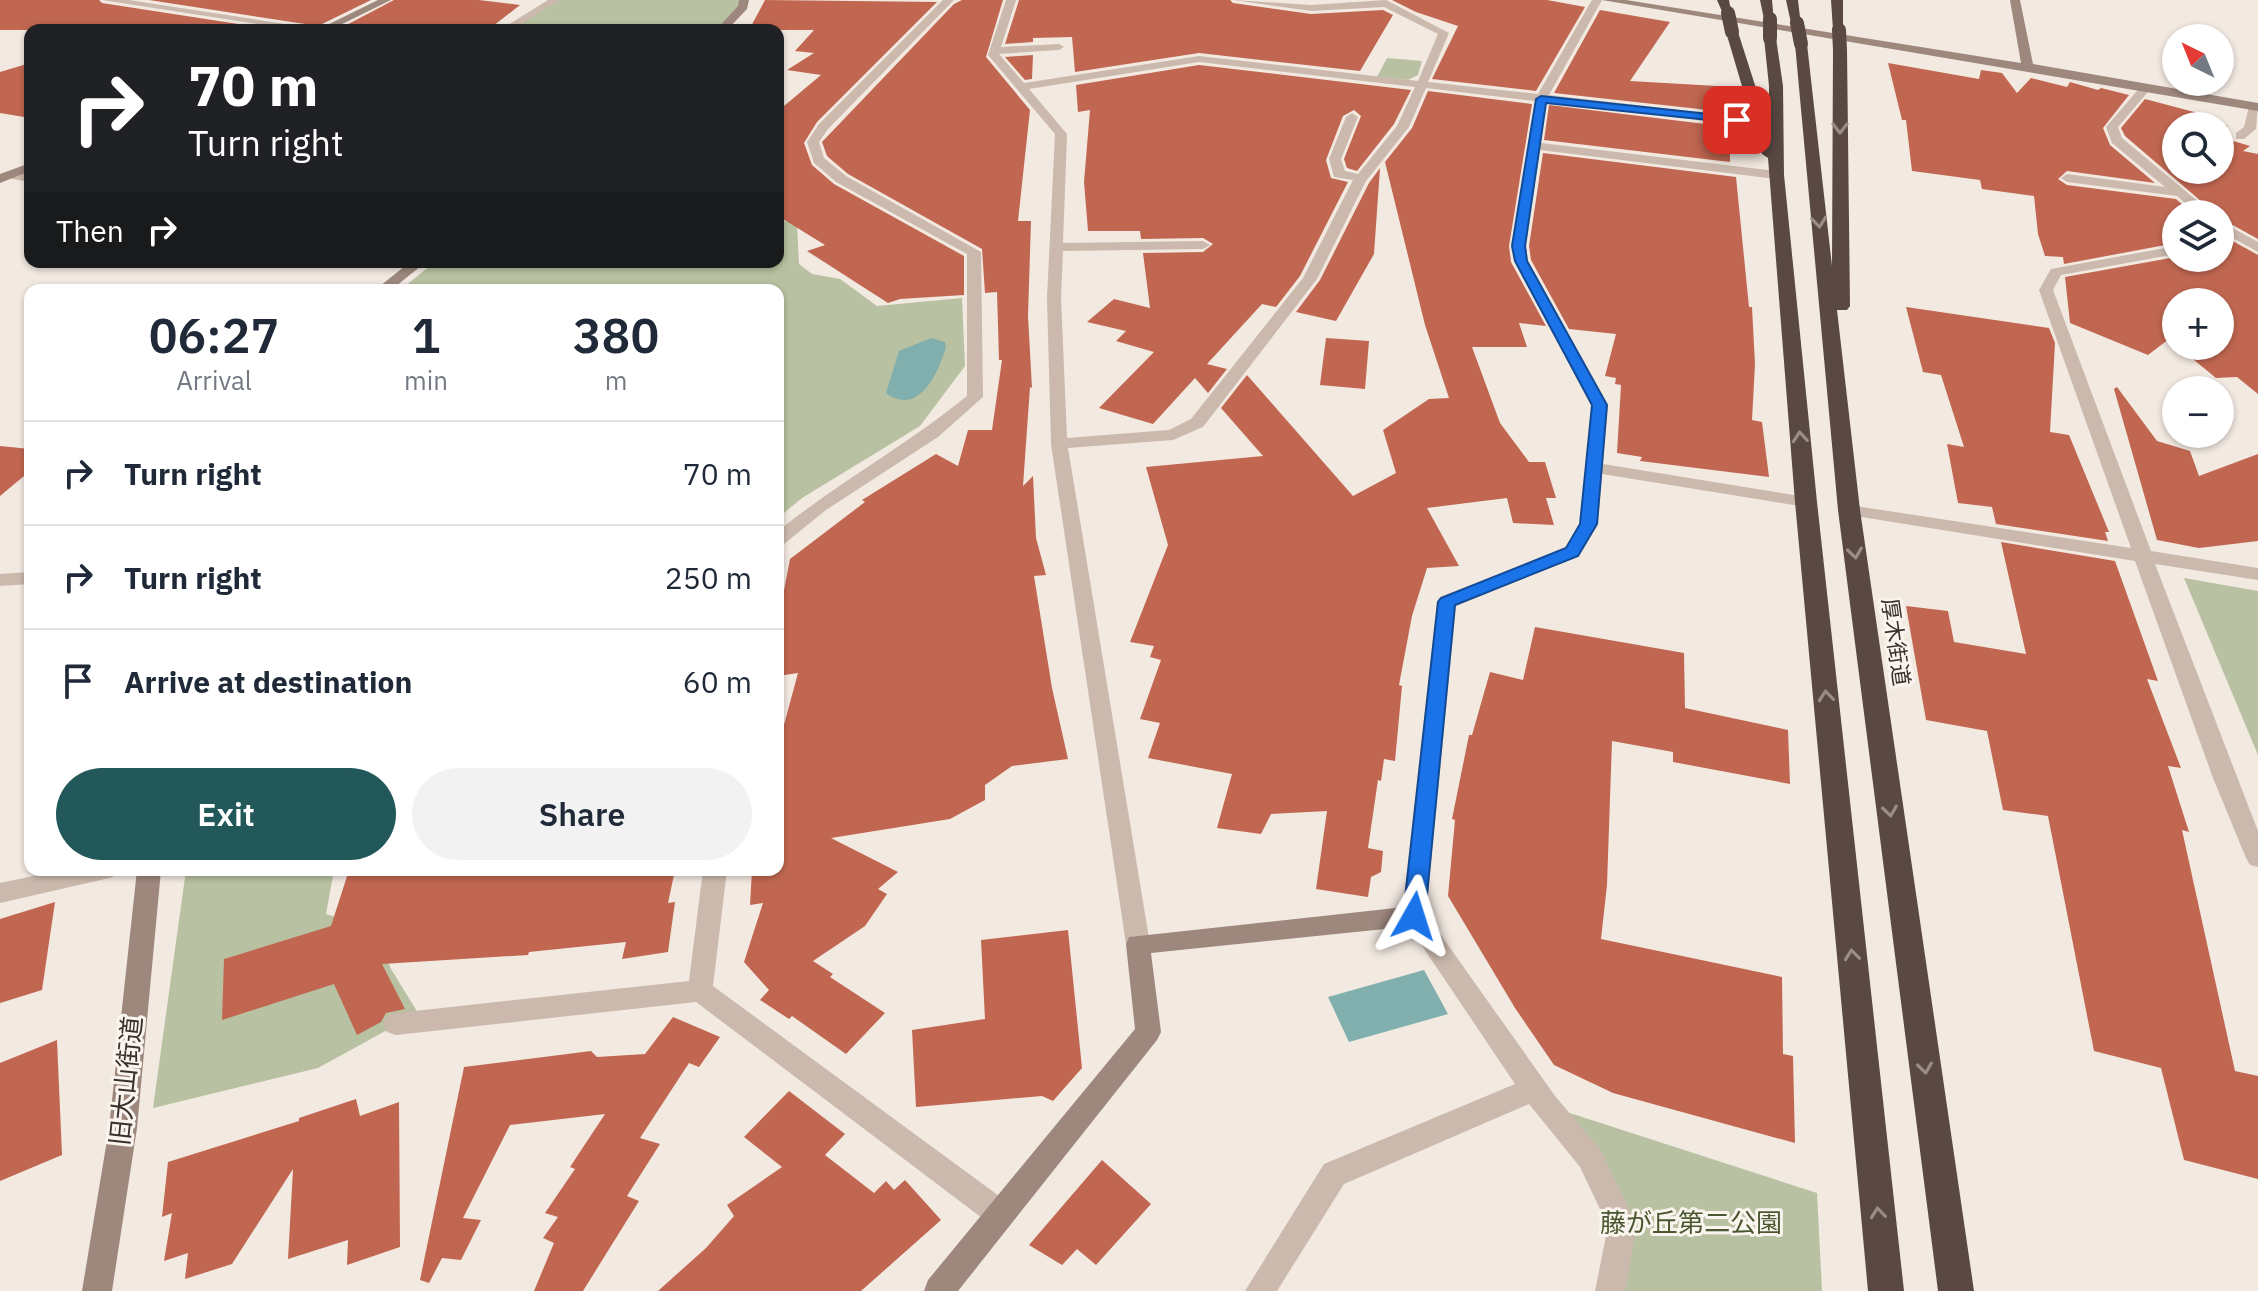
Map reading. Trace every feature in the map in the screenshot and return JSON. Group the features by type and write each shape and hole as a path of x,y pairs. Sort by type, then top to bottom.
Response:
{"highway":[{"path":"1766,0 1776,86 1776,175 1806,502 1886,1291"},
{"name":"厚木街道","path":"1792,0 1801,44 1849,510 1956,1291"},
{"path":"1835,392 1841,308 1837,0"},
{"path":"1726,6 1776,175"}],"street":[{"path":"107,0 277,24"},
{"path":"333,24 386,0"},
{"path":"515,24 555,0"},
{"path":"727,24 743,7 744,0"},
{"path":"784,535 820,506 932,433 975,397 974,252 841,179 818,160 813,142 823,127 949,0"},
{"path":"939,1291 1148,1032 1138,944 1059,444 1054,298 1061,134 993,55 1011,0"},
{"path":"1059,444 1173,435 1197,423 1310,279 1361,178 1403,127 1444,33 1382,2 1311,8 1238,0"},
{"path":"1597,0 1541,99 1519,246 1521,261 1600,405 1596,468 1589,493 1589,524 1572,552 1447,602 1414,916 1534,1089 1590,1158 1623,1225 1610,1291"},
{"path":"1607,0 2257,106 2250,129 2240,136"},
{"path":"2016,1 2028,68"},
{"path":"994,51 1059,47"},
{"path":"1022,87 1199,59 1759,123"},
{"path":"2147,86 2112,127 2116,140 2189,200"},
{"path":"1352,117 1335,166 1339,174 1361,178"},
{"path":"1534,146 1776,175"},
{"path":"4,175 24,169"},
{"path":"4,175 24,177"},
{"path":"2067,178 2181,193"},
{"path":"2234,238 2258,248"},
{"path":"1058,247 1179,251 1203,245"},
{"path":"2162,253 2056,272 2046,290 2224,778 2258,858"},
{"path":"390,284 411,268"},
{"path":"1596,468 1806,502"},
{"path":"1849,510 2258,574"},
{"path":"0,580 24,578"},
{"path":"0,893 78,876"},
{"name":"旧大山街道","path":"97,1291 123,1128 148,876"},
{"path":"700,991 714,876"},
{"path":"1138,944 1414,916"},
{"path":"396,1024 700,991 1000,1214"},
{"path":"1260,1291 1334,1174 1534,1089"}],"green space":[{"path":"555,0 744,0 726,24 515,24"},
{"path":"1387,58 1422,61 1418,75 1408,80 1377,77"},
{"path":"784,221 797,225 799,264 812,274 840,279 877,306 962,298 965,366 920,426 802,498 784,513 784,284 408,284 428,268 784,268"},
{"path":"2184,578 2258,591 2258,755"},
{"path":"185,876 333,876 326,914 374,929 391,969 418,1013 318,1068 153,1108"},
{"name":"藤が丘第二公園","path":"1545,1105 1817,1193 1822,1291 1610,1291 1623,1225"}],"water":[{"path":"931,338 945,342 946,347 938,369 925,389 908,400 886,393 899,351"},
{"path":"1424,970 1448,1014 1349,1042 1328,997"}],"building":[{"path":"0,0 99,0 102,3 238,24 24,24 24,30 0,30"},
{"path":"149,0 371,0 322,24"},
{"path":"394,0 479,0 520,5 496,24 348,24"},
{"path":"765,0 937,2 817,122 804,143 812,165 834,184 964,256 964,295 900,299 888,303 807,251 825,245 784,220 784,106 821,75 787,70 814,53 795,51 814,30 784,30 784,24 752,24"},
{"path":"962,0 1003,0 986,57 1030,110 1018,221 1031,221 1028,316 1032,388 1023,486 1033,476 1036,538 1046,575 1034,576 1052,688 1068,759 1012,766 985,785 985,800 950,819 831,838 898,872 878,889 887,894 865,926 813,961 833,974 830,977 885,1013 846,1054 792,1016 789,1019 760,1000 769,990 744,962 763,903 750,905 752,876 784,876 784,725 798,673 784,675 784,590 790,559 865,502 862,500 936,454 958,466 968,430 992,430 1002,360 999,360 997,292 985,293 982,249 848,174 827,156 822,142 954,4"},
{"path":"1019,0 1230,0 1233,3 1311,14 1383,10 1393,15 1360,71 1199,53 1075,72 1072,37 1033,38 1033,42 1005,44"},
{"path":"1392,0 1547,0 1585,7 1536,91 1432,79 1458,26"},
{"path":"1600,10 1670,22 1630,81 1717,86 1726,112 1554,93"},
{"path":"1033,55 1032,79 1025,80 1005,57"},
{"path":"1888,63 1979,79 1981,70 2002,73 2017,93 2031,78 2067,87 2070,82 2129,95 2103,128 2110,145 2155,183 2067,171 2058,179 2067,185 2176,199 2162,200 2162,246 2064,264 2063,257 2045,256 2038,234 2034,196 1982,189 1980,180 1912,171 1906,120 1902,120"},
{"path":"24,65 24,117 0,113 0,72"},
{"path":"1199,65 1411,90 1394,124 1357,171 1347,168 1344,159 1361,116 1354,110 1343,116 1326,160 1331,178 1348,182 1300,276 1276,307 1262,304 1207,364 1227,369 1208,393 1195,378 1153,424 1099,408 1154,352 1116,341 1126,331 1087,322 1114,299 1150,308 1143,253 1203,252 1213,244 1203,238 1141,239 1140,231 1088,231 1084,182 1090,110 1078,112 1076,85"},
{"path":"1428,91 1532,104 1509,246 1511,262 1546,326 1519,323 1527,347 1472,347 1500,423 1529,462 1545,462 1556,498 1546,498 1554,525 1513,523 1507,498 1427,508 1459,566 1427,568 1412,616 1399,685 1402,686 1395,761 1384,759 1368,848 1383,851 1381,872 1371,877 1368,897 1316,889 1327,811 1271,814 1261,834 1217,828 1232,774 1148,758 1160,723 1140,719 1161,660 1150,657 1154,646 1130,642 1168,545 1146,467 1263,456 1221,408 1247,375 1353,496 1396,473 1383,430 1429,399 1449,398 1425,325 1385,162 1412,128"},
{"path":"2145,99 2194,112 2162,112 2162,168 2125,136 2121,128"},
{"path":"1549,105 1730,127 1730,162 1544,140"},
{"path":"2234,141 2250,146 2243,151 2258,154 2258,239 2234,226 2234,200 2200,200 2181,184 2234,184"},
{"path":"1543,153 1736,177 1749,307 1752,307 1755,364 1752,420 1762,422 1769,477 1640,461 1642,457 1617,453 1621,385 1615,384 1616,378 1605,376 1616,334 1569,329 1531,260 1529,246"},
{"path":"1380,168 1374,254 1336,321 1296,312 1320,280 1369,183"},
{"path":"2234,242 2258,255 2258,394 2237,377 2214,376 2194,360 2234,360 2234,288 2162,288 2162,344 2148,355 2070,323 2065,277 2162,260 2162,272 2234,272"},
{"path":"1906,307 2049,328 2055,343 2050,432 2069,435 2109,532 2105,532 2108,541 1996,524 1992,507 1958,503 1947,444 1964,447 1941,375 1923,372"},
{"path":"1326,338 1369,341 1365,389 1320,385"},
{"path":"2117,387 2157,441 2162,443 2162,448 2190,451 2199,476 2258,454 2258,541 2199,548 2157,540 2114,389"},
{"path":"0,446 24,448 24,476 0,496"},
{"path":"2001,542 2115,561 2158,681 2147,679 2181,768 2168,766 2189,832 2182,830 2235,1071 2258,1076 2258,1179 2184,1160 2161,1068 2094,1051 2048,816 2003,810 1987,731 1926,720 1906,606 1948,611 1954,642 2026,654"},
{"path":"1535,627 1684,653 1685,708 1788,730 1790,784 1673,762 1673,752 1612,741 1607,885 1601,939 1782,977 1783,1054 1793,1056 1795,1143 1613,1093 1554,1065 1515,1008 1448,896 1455,820 1452,819 1469,735 1472,735 1490,672 1523,680"},
{"path":"347,876 674,876 668,903 675,902 668,952 622,959 626,942 529,952 528,955 382,964 405,1009 386,1013 381,1022 357,1035 334,984 222,1020 224,959 331,926"},
{"path":"55,902 42,990 0,1003 0,919"},
{"path":"1068,930 1082,1068 1053,1101 1042,1096 916,1107 912,1030 985,1019 981,940"},
{"path":"673,1017 720,1037 699,1067 689,1063 640,1138 660,1144 627,1196 639,1201 583,1291 534,1291 554,1243 543,1238 558,1217 545,1213 575,1169 570,1167 605,1114 510,1125 463,1218 481,1220 461,1260 442,1258 429,1283 420,1280 464,1067 591,1051 597,1057 645,1054"},
{"path":"57,1040 62,1155 0,1181 0,1063"},
{"path":"789,1091 845,1134 825,1155 874,1193 886,1181 894,1190 905,1180 941,1220 861,1291 658,1291 706,1248 734,1216 727,1205 782,1167 744,1137"},
{"path":"356,1099 360,1116 399,1102 400,1247 347,1265 348,1240 288,1259 293,1169 232,1264 185,1279 188,1253 164,1261 172,1213 162,1217 168,1162 299,1121 299,1118"},
{"path":"1102,1160 1151,1204 1096,1265 1077,1249 1062,1265 1029,1245"}],"route":[{"path":"1414,916 1447,602 1572,552 1589,524 1589,493 1596,468 1600,405 1521,261 1519,246 1541,99 1737,120"}]}
